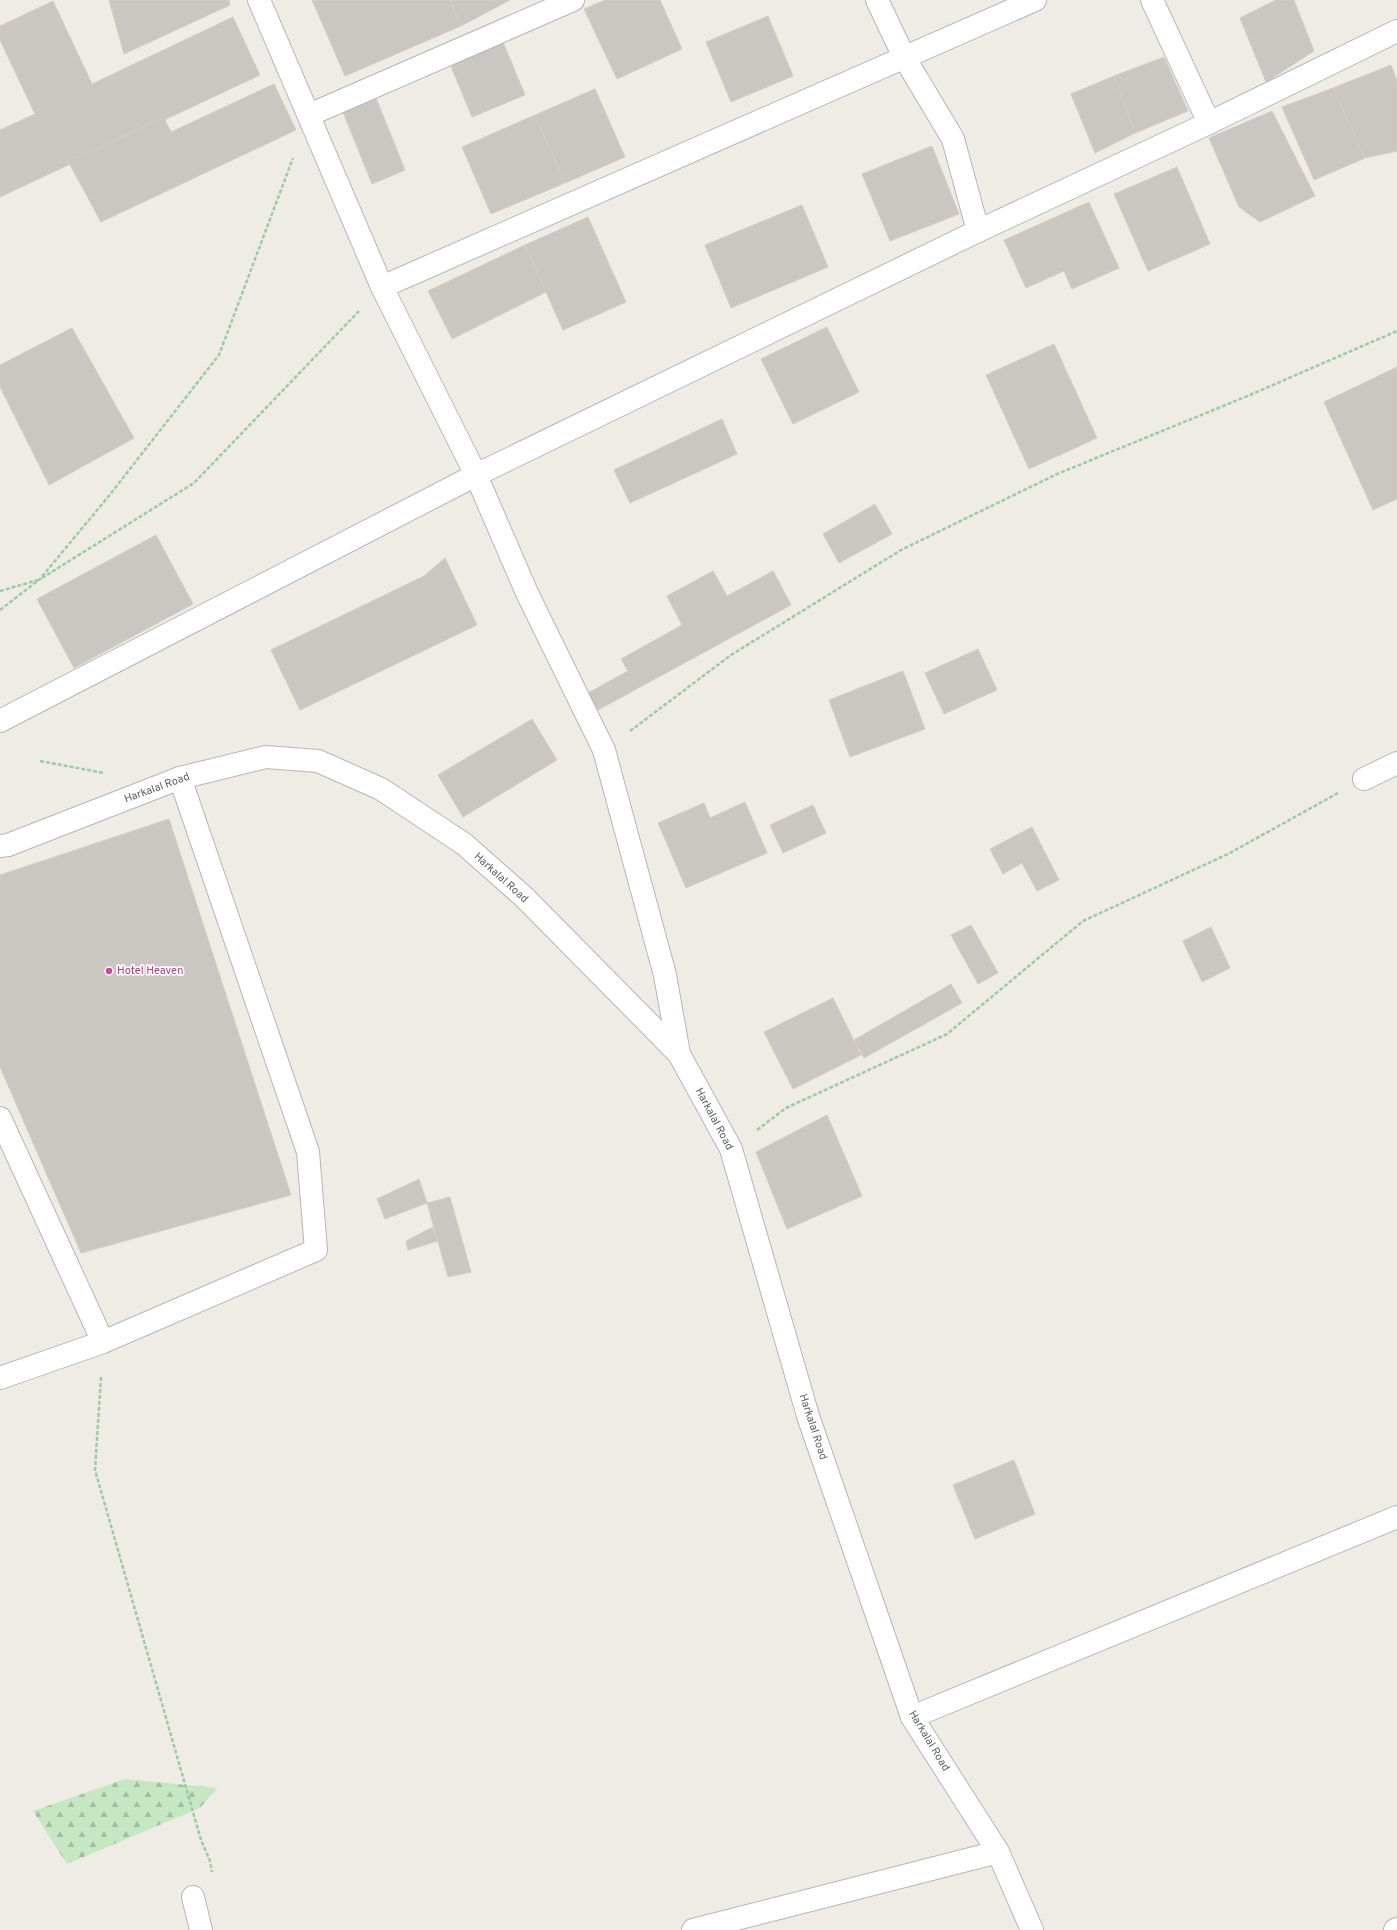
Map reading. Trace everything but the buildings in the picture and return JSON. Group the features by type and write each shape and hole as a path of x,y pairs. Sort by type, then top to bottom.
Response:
{"street":[{"path":"259,0 382,287 476,475 527,593 604,750 664,975 679,1054"},
{"path":"308,115 573,0"},
{"path":"877,0 904,57 953,139 978,231"},
{"path":"382,287 1035,0"},
{"path":"1152,0 1210,123"},
{"path":"0,721 476,475 978,231 1210,123 1397,31"},
{"name":"Harkalal Road","path":"0,846 8,845 180,778 266,757 318,761 381,789 464,844 524,897 679,1054 731,1149 808,1416 912,1717 998,1852 1032,1930"},
{"path":"1364,779 1397,763"},
{"path":"0,1378 103,1342 316,1250 308,1152 180,778"},
{"path":"0,1118 103,1342"},
{"path":"912,1717 1397,1517"},
{"path":"693,1930 998,1852"},
{"path":"193,1897 201,1930"}],"path":[{"path":"0,592 40,579 108,497 219,355 308,115"},
{"path":"0,610 40,579 194,483 382,287"},
{"path":"604,750 731,655 900,550 1058,474 1243,398 1397,331"},
{"path":"731,1149 786,1108 947,1034 1083,921 1228,854 1364,779"},
{"path":"103,1342 95,1470 201,1840 210,1861 212,1872 210,1878 196,1887 193,1891 193,1897"}],"green space":[{"path":"125,1779 217,1788 200,1808 67,1864 33,1811"}],"place":[{"name":"Hotel Heaven","path":"109,971"}]}
